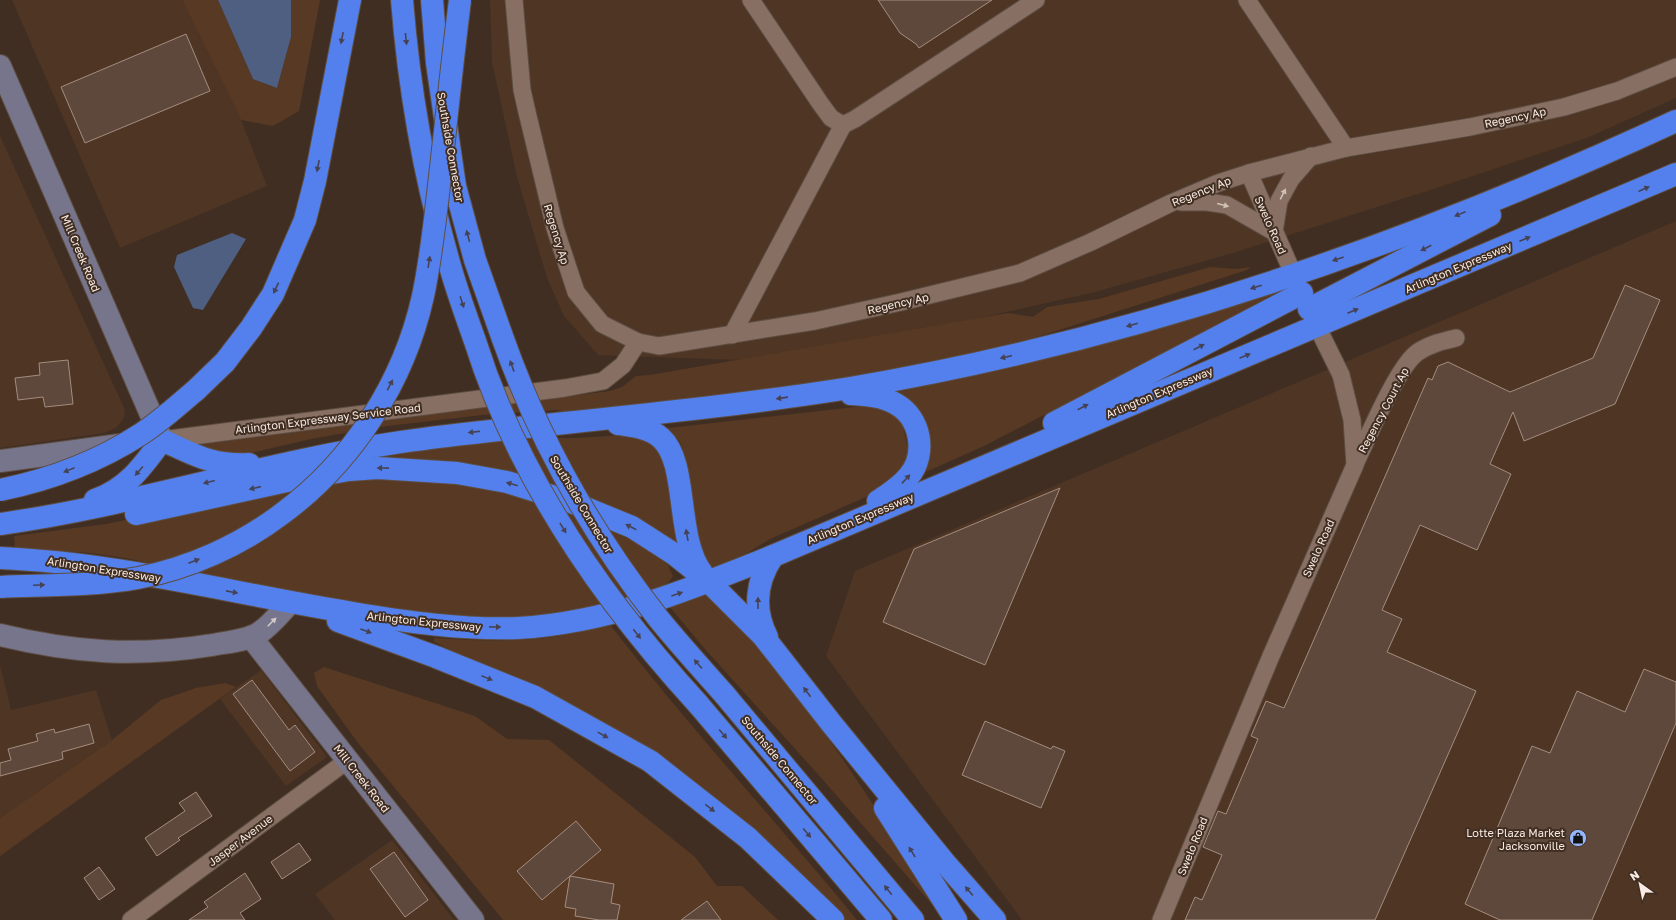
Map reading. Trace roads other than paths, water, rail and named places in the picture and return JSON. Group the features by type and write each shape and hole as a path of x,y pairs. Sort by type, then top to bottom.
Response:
{"highway":[{"path":"0,490 49,478 116,448 162,419 196,390 225,362 251,328 273,294 303,226 315,181 350,0"},
{"path":"402,0 410,74 429,181 450,266 475,341 510,430 548,502 576,549 641,639 698,704 880,920"},
{"name":"Southside Connector","path":"432,0 437,63 455,186 475,260 502,339 518,381 540,430 571,488 626,576 659,620 724,694 913,920"},
{"path":"0,587 101,582 138,578 184,565 210,555 235,544 266,526 296,503 318,484 353,444 380,405 393,381 416,323 423,296 434,225 460,0"},
{"name":"Arlington Expressway","path":"0,524 142,498 321,456 423,438 709,408 814,393 936,372 1076,340 1166,315 1305,301 1363,250 1448,218 1635,140 1676,121"},
{"path":"938,485 1305,301 1635,140"},
{"name":"Arlington Expressway","path":"0,558 88,565 290,603 437,624 517,628 561,623 602,615 651,602 709,582 938,485 1305,301 1676,174"},
{"path":"814,393 856,394 890,401 901,407 910,416 916,427 920,445 916,464 904,482 882,499 815,538"},
{"path":"569,423 605,423 635,427 650,431 665,443 672,453 676,467 689,546 696,564 709,582"},
{"path":"33,519 72,508 116,490 136,474 162,440 200,458 226,464 251,464 321,456"},
{"path":"0,528 77,524 104,520 170,508 287,481 349,470 378,468 457,473 507,482 571,502 632,527 674,554 709,582 751,623 776,651 831,723 945,863 995,920"},
{"path":"773,556 762,577 758,594 757,608 764,630 776,651"},
{"path":"290,603 436,657 535,697 650,761 748,838 833,920"},
{"path":"831,723 956,920"}],"street":[{"name":"Regency Ap","path":"514,0 522,90 561,251 576,292 602,324 638,342 659,346 828,318 915,299 1020,273 1091,242 1171,203 1218,183 1249,173 1346,148 1492,123 1564,107 1617,91 1676,66"},
{"path":"751,0 831,118 843,125"},
{"path":"732,335 843,125 855,119 1036,0"},
{"path":"1247,0 1346,148"},
{"name":"Mill Creek Road","path":"0,66 162,440"},
{"path":"1171,203 1207,202 1227,205 1274,232 1279,201 1291,179 1311,156"},
{"name":"Swelo Road","path":"1161,920 1271,656 1355,464 1352,420 1341,375 1305,301 1249,173"},
{"name":"Regency Court Ap","path":"1355,464 1402,370 1417,352 1432,344 1456,338"},
{"name":"Arlington Expressway Service Road","path":"0,461 565,388 603,381 623,365 638,342"},
{"path":"0,635 58,648 102,652 156,652 195,648 251,637 265,628 290,603"},
{"name":"Mill Creek Road","path":"251,637 472,920"},
{"name":"Jasper Avenue","path":"131,920 348,760"}],"water":[{"path":"218,0 291,0 291,37 277,88 253,79"},
{"path":"232,233 246,239 203,310 193,308 174,267 177,255"}],"place":[{"name":"Lotte Plaza Market Jacksonville","path":"1578,838"}]}
